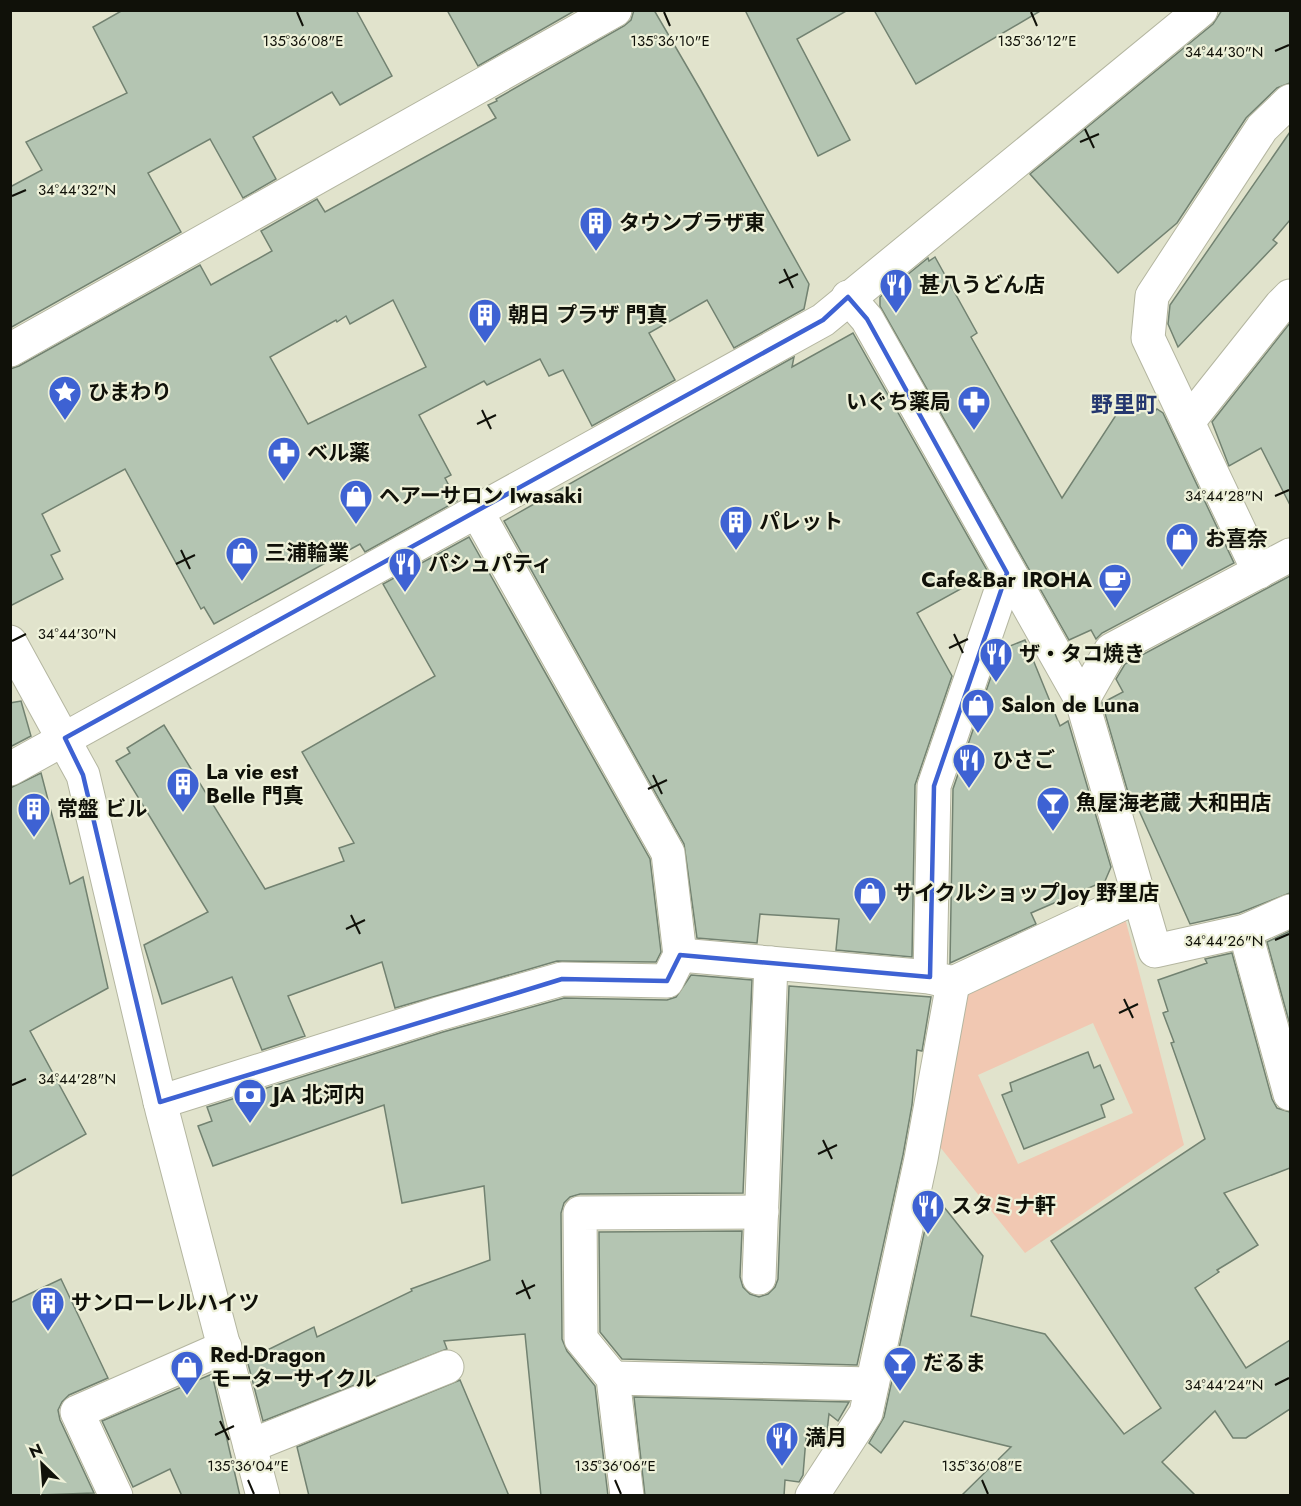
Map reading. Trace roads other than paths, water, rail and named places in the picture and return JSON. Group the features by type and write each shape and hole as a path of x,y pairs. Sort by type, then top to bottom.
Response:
{"street":[{"path":"10,350 615,10"},
{"path":"10,769 823,320 848,297 1201,10"},
{"path":"1259,572 1148,338 1152,296 1262,128 1290,101"},
{"path":"1188,423 1290,296"},
{"path":"848,297 867,319 1082,701 1155,951 1245,931 1290,911"},
{"path":"160,1102 438,1014 562,979 667,981 680,955 668,853 476,510"},
{"path":"1082,701 1112,650 1290,555"},
{"path":"812,1496 866,1413 921,1159 941,980 934,786 1008,573"},
{"path":"10,642 65,738 83,775 160,1102 263,1496"},
{"path":"680,955 941,980 1139,896"},
{"path":"1245,931 1290,1094"},
{"path":"759,1278 771,963"},
{"path":"627,1496 613,1378 581,1339 580,1213 762,1212"},
{"path":"116,1496 76,1412 225,1347"},
{"path":"250,1446 447,1367"},
{"path":"613,1378 872,1384"}],"place":[{"name":"タウンプラザ東","path":"596,252"},
{"name":"甚八うどん店","path":"896,314"},
{"name":"朝日 プラザ 門真","path":"485,344"},
{"name":"ひまわり","path":"65,421"},
{"name":"いぐち薬局","path":"974,431"},
{"name":"ベル薬","path":"284,482"},
{"name":"ヘアーサロン Iwasaki","path":"356,525"},
{"name":"パレット","path":"736,551"},
{"name":"お喜奈","path":"1182,568"},
{"name":"三浦輪業","path":"242,582"},
{"name":"パシュパティ","path":"405,593"},
{"name":"Cafe&Bar IROHA","path":"1115,609"},
{"name":"ザ・タコ焼き","path":"996,683"},
{"name":"Salon de Luna","path":"978,734"},
{"name":"ひさご","path":"969,789"},
{"name":"La vie est Belle 門真","path":"183,813"},
{"name":"魚屋海老蔵 大和田店","path":"1053,832"},
{"name":"常盤 ビル","path":"34,838"},
{"name":"サイクルショップJoy 野里店","path":"870,922"},
{"name":"JA 北河内","path":"250,1124"},
{"name":"スタミナ軒","path":"928,1235"},
{"name":"サンローレルハイツ","path":"48,1332"},
{"name":"だるま","path":"900,1392"},
{"name":"Red-Dragon モーターサイクル","path":"187,1396"},
{"name":"満月","path":"782,1467"}],"district":[{"name":"野里町","path":"1124,404"}]}
